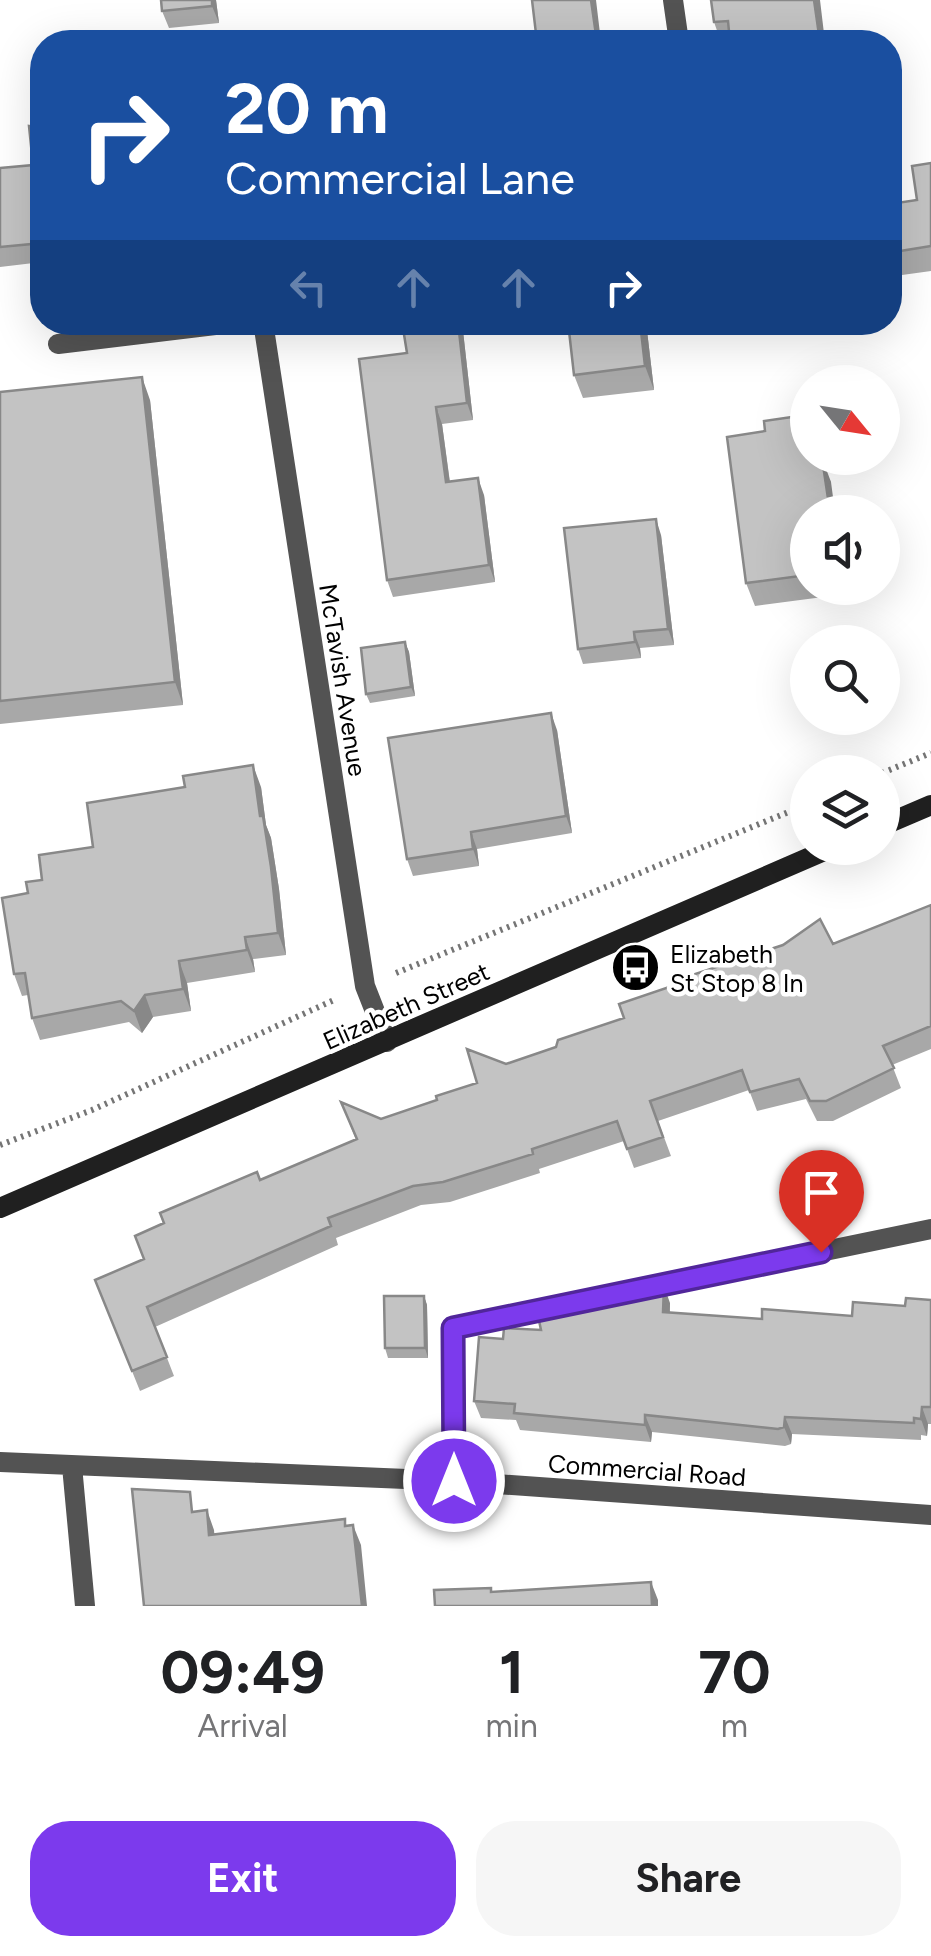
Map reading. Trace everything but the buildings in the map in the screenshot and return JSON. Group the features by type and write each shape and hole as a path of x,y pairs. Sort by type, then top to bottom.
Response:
{"main road":[{"path":"900,818 931,805"},
{"name":"Elizabeth Street","path":"0,1208 792,865"}],"street":[{"path":"673,0 677,30"},
{"path":"58,344 132,335"},
{"name":"McTavish Avenue","path":"264,335 365,986 387,1042"},
{"path":"454,1481 453,1328 931,1228"},
{"name":"Commercial Road","path":"0,1462 454,1481 931,1516"},
{"path":"72,1466 85,1606"}],"path":[{"path":"900,766 931,753"},
{"path":"0,1144 92,1110 365,986 790,811"}],"place":[{"name":"Elizabeth St Stop 8 In","path":"635,968"}],"route":[{"path":"454,1481 453,1328 821,1252"}]}
